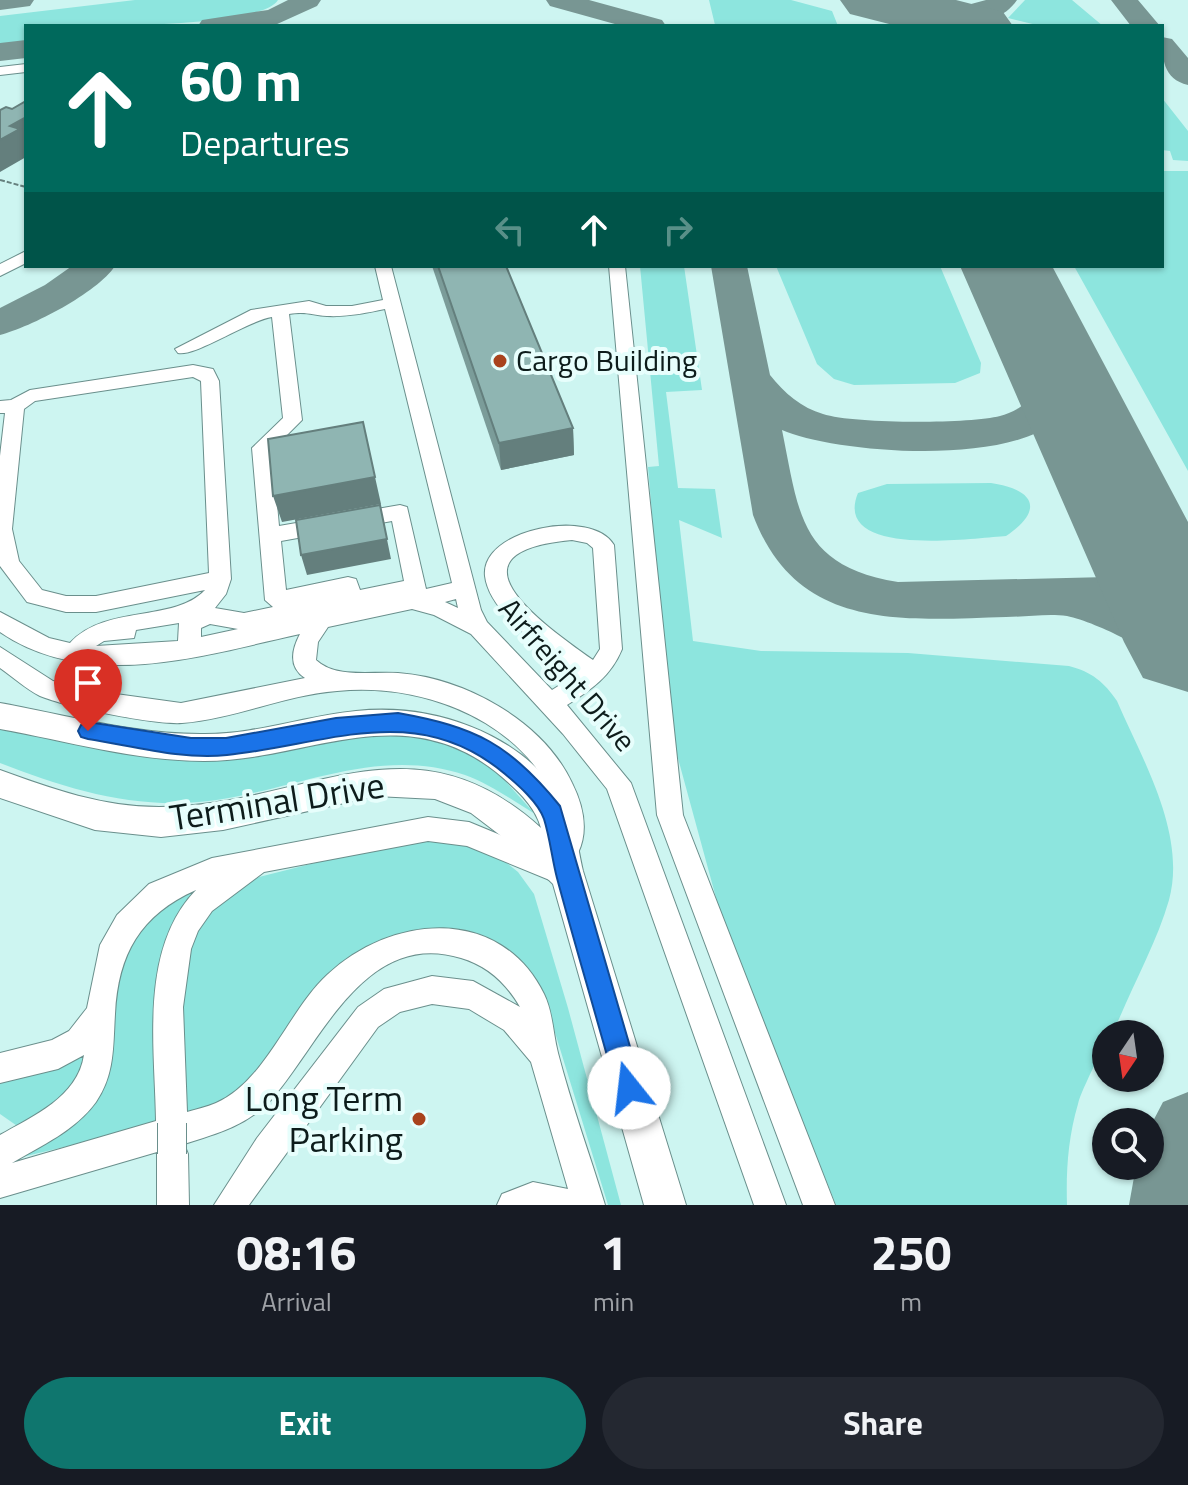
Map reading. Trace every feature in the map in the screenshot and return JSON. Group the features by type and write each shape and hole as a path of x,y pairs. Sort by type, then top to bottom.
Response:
{"main road":[{"path":"1,716 191,747 265,742 373,721 439,729 471,740 499,756 546,802 553,813 567,875"},
{"name":"Terminal Drive","path":"0,784 82,813 160,822 224,816 376,782 433,784 471,795 505,815 567,875 665,1205"}],"street":[{"path":"0,71 24,68"},
{"path":"0,271 24,257"},
{"name":"Airfreight Drive","path":"383,268 465,589 479,628 618,783 770,1205"},
{"path":"617,268 670,815 819,1205"},
{"path":"184,349 251,315 309,306 324,311 352,311 392,303"},
{"path":"280,310 293,420 262,448 276,600 348,585 351,601"},
{"path":"75,653 85,640 97,632 129,632 165,625 179,615 210,604 218,595 220,579 210,381 207,373 193,371 30,396 8,406 2,529 9,563 35,596 66,604 96,604 220,579"},
{"path":"189,649 190,623 209,615 244,622 416,587 400,512 270,535"},
{"path":"550,704 606,664 611,649 603,545 598,538 589,534 568,533 511,546 501,552 494,566 494,579 511,607 593,673"},
{"path":"0,621 18,636 51,649 131,657 189,649 465,589"},
{"path":"412,601 441,609 479,628"},
{"path":"321,620 304,646 303,657 306,667 331,682"},
{"path":"0,656 46,688 87,700 181,713 331,682 386,681 423,687 467,701 517,730 541,754 558,779 571,807 567,875 490,841 449,830 428,829 212,870 159,893 127,924 110,955 100,1014 101,1040 97,1068 86,1090 64,1115 0,1152"},
{"path":"173,1205 170,976 175,950 202,903 264,860"},
{"path":"0,1182 226,1116 258,1091 336,986 372,958 415,941 450,941 487,952 519,978 534,1004 543,1053 589,1205"},
{"path":"230,1205 268,1149 368,1017 394,999 432,990 473,995 514,1020 543,1053"},
{"path":"0,1068 58,1054 79,1041 100,1014"},
{"path":"513,1205 533,1198 569,1205"}],"path":[{"path":"0,180 24,186"}],"shaded area":[{"path":"135,0 278,0 264,10 201,21 24,24 24,42 0,46 0,16"},
{"path":"709,0 791,0 832,11 837,24 715,24"},
{"path":"1025,0 1072,0 1101,24 1033,24 1008,18"},
{"path":"1164,101 1188,131 1188,161 1173,160 1170,151 1164,150"},
{"path":"1164,171 1188,171 1188,471 1075,268 1164,268"},
{"path":"640,268 684,268 702,390 666,392 678,488 715,489 722,538 679,520 693,641 761,651 908,653 1069,666 1097,679 1117,701 1159,798 1172,849 1173,875 1169,900 1153,945 1119,1019 1092,1020 1092,1070 1080,1097 1070,1142 1067,1205 836,1205 724,927 670,729 648,467 659,466"},
{"path":"777,268 941,268 981,363 980,373 955,383 854,385 834,379 817,364"},
{"path":"991,483 1017,490 1029,502 1026,517 1006,536 910,540 885,536 865,528 855,514 858,493 887,484"},
{"path":"0,729 41,736 414,734 465,750 500,775 535,814 465,775 429,767 394,765 324,776 219,800 183,803 136,801 67,786 0,763"},
{"path":"444,838 498,856 518,872 534,894 621,1205 608,1205 549,1013 536,987 404,935 243,1095 184,1118 182,987 190,938 204,914 226,896 259,877 394,843"},
{"path":"199,883 160,1124 18,1158 64,1130 114,984 142,922"},
{"path":"92,1037 85,1077 23,1130 0,1114 0,1079"}],"building":[{"path":"24,102 24,118 10,126 20,129 0,140 0,110 6,107 12,109"},
{"name":"Cargo Building","path":"439,268 507,268 573,428 499,443"},
{"path":"363,422 375,477 273,496 268,439"},
{"path":"380,505 387,539 301,555 296,520"}],"taxiway":[{"path":"0,2 21,0"},
{"path":"226,24 275,17 308,0"},
{"path":"559,0 645,24"},
{"path":"879,0 927,12 960,16 991,9 1004,0"},
{"path":"1124,0 1144,24"},
{"path":"1164,47 1188,76"},
{"path":"0,52 24,49"},
{"path":"0,323 58,293 94,268"},
{"path":"729,268 776,515 783,534 794,550 823,576 859,592 898,601 1188,594"},
{"path":"750,376 766,398 788,415 837,432 870,435 975,433 1016,426 1034,417 1049,404 1054,396 1056,377 1015,285"},
{"path":"1088,604 1142,624 1188,660"},
{"path":"1166,1205 1173,1157 1188,1127"}],"runway":[{"path":"873,0 971,24"},
{"path":"1007,268 1188,642"}],"place":[{"name":"Cargo Building","path":"500,361"},
{"name":"Long Term Parking","path":"419,1119"}],"route":[{"path":"88,731 191,747 226,747 265,742 336,726 373,721 398,722 439,729 471,740 499,756 525,778 553,813 567,875 629,1088"}]}
